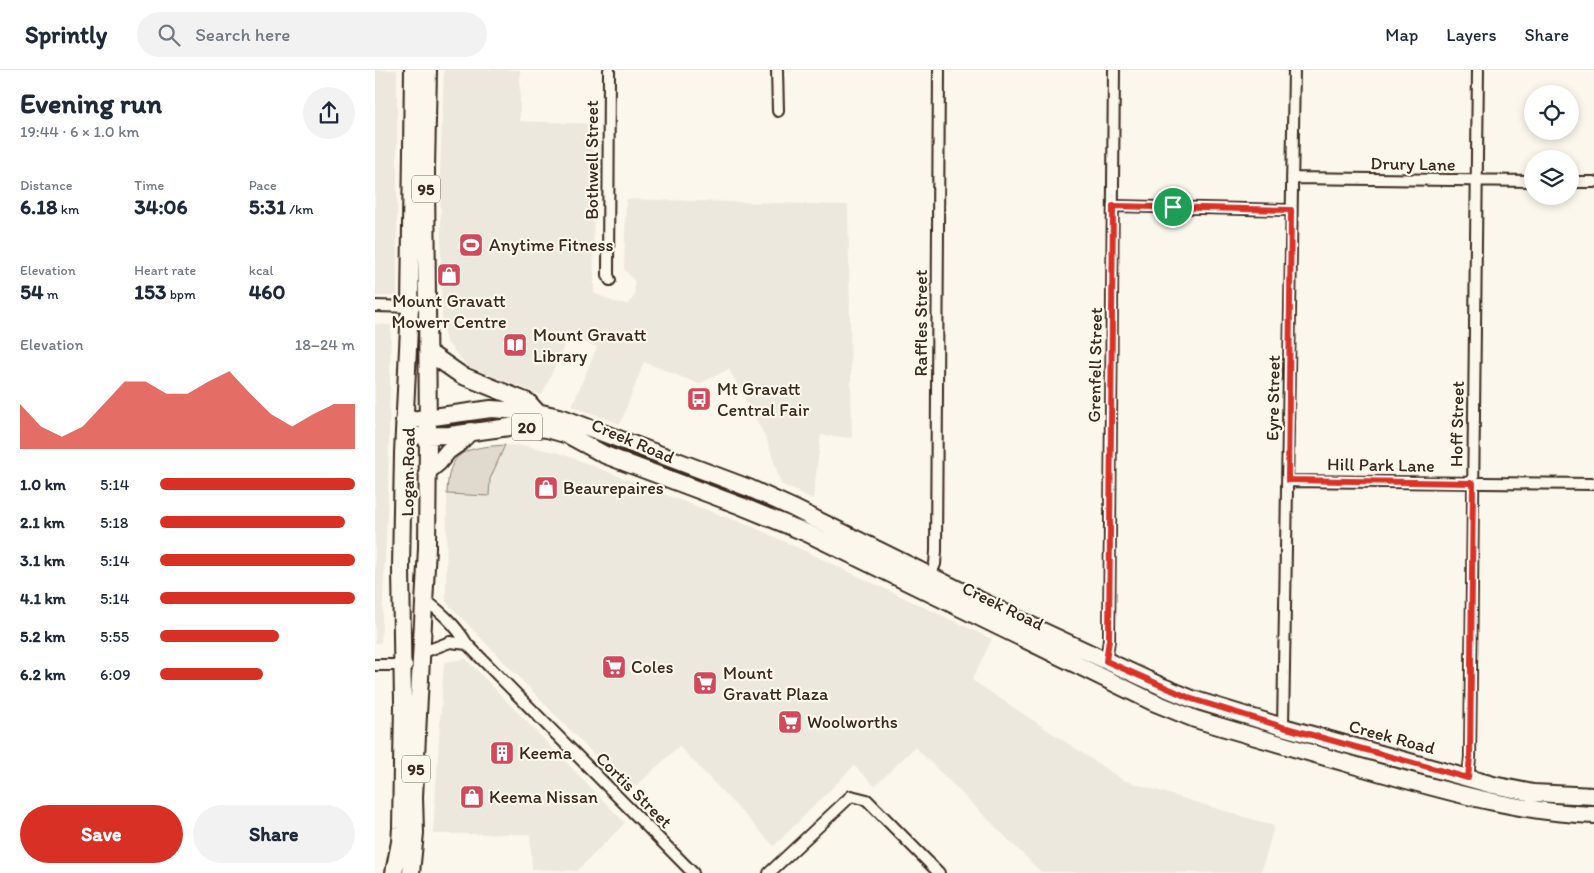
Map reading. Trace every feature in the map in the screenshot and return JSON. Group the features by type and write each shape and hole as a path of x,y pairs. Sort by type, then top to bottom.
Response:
{"main road":[{"name":"Logan Road","path":"394,873 401,828 403,665 401,560 404,428 410,307 413,70"},
{"name":"Logan Road","path":"411,873 415,833 428,436 427,70"},
{"path":"428,352 461,375 528,402 537,412"},
{"name":"Creek Road","path":"404,428 428,418 491,409 537,412 579,424 749,488 821,521 1106,661 1192,699 1283,727 1515,791 1594,796"},
{"name":"Creek Road","path":"404,428 428,436 517,426 547,429 568,435 605,455 807,533 1153,702 1195,719 1466,796 1517,807 1594,815"},
{"path":"427,472 471,431"}],"street":[{"name":"Bothwell Street","path":"609,70 608,204 610,280"},
{"path":"777,70 778,111"},
{"name":"Raffles Street","path":"930,576 935,564 937,550 939,70"},
{"name":"Grenfell Street","path":"1106,661 1109,640 1114,70"},
{"name":"Eyre Street","path":"1283,727 1294,70"},
{"name":"Hoff Street","path":"1468,778 1470,757 1478,70"},
{"name":"Drury Lane","path":"1292,178 1524,181"},
{"path":"1579,182 1594,182"},
{"path":"1113,206 1291,210"},
{"path":"375,306 427,308"},
{"name":"Hill Park Lane","path":"1288,480 1594,484"},
{"name":"Cortis Street","path":"424,600 441,612 460,631 467,644 693,873"},
{"path":"375,665 403,665 421,659 450,642 467,644"},
{"path":"769,873 851,796 867,800 939,873"}],"shaded area":[{"path":"375,70 397,70 397,296 375,296"},
{"path":"444,70 520,70 520,121 593,124 594,293 614,302 628,304 635,295 634,280 624,269 626,199 848,205 852,438 821,435 813,499 781,484 767,440 729,369 699,384 644,362 620,424 572,406 597,347 568,337 542,395 467,366 446,341 442,327 440,172"},
{"path":"375,324 391,325 388,494 381,643 375,643"},
{"name":"Mount Gravatt Plaza","path":"505,445 527,446 560,453 751,526 992,639 972,680 1123,780 1274,826 1261,873 1041,872 915,747 875,786 854,766 774,846 679,746 630,792 446,602 447,494 489,496 490,479"},
{"path":"505,445 490,479 489,496 447,494 451,468 462,454 470,450"},
{"path":"466,659 625,823 577,871 532,869 530,834 433,834 444,662"}],"place":[{"name":"Anytime Fitness","path":"471,245"},
{"name":"Mount Gravatt Mowerr Centre","path":"449,275"},
{"name":"Mount Gravatt Library","path":"515,345"},
{"name":"Mt Gravatt Central Fair","path":"699,399"},
{"name":"Beaurepaires","path":"546,488"},
{"name":"Coles","path":"614,667"},
{"name":"Mount Gravatt Plaza","path":"705,683"},
{"name":"Woolworths","path":"790,722"},
{"name":"Keema","path":"502,753"},
{"name":"Keema Nissan","path":"472,797"}],"route":[{"path":"1113,206 1173,207 1291,210 1288,480 1473,483 1470,757 1468,778 1283,727 1192,699 1106,661 1109,640 1113,206"}]}
